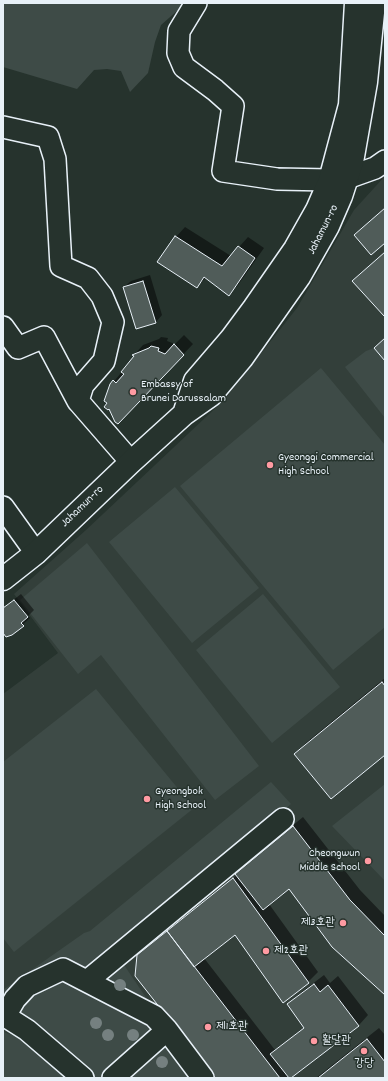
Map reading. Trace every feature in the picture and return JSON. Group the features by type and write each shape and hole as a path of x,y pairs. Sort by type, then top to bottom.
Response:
{"main road":[{"name":"Jahamun-ro","path":"3,579 36,553 131,462 184,414 212,395 242,358 299,277 328,226 341,196 338,179 350,105 356,3"},
{"name":"Jahamun-ro","path":"338,179 352,162 366,82 374,3"}],"street":[{"path":"196,3 179,31 178,53 184,67 215,90 233,106 223,171 277,179 338,179 375,168 385,161"},
{"path":"3,127 48,137 55,159 61,266 88,278 102,296 113,322 104,361 83,385 78,401"},
{"path":"3,327 18,348 44,337 78,401 131,462"},
{"path":"3,507 36,553"},
{"path":"87,982 283,819"},
{"path":"82,1078 27,1030 4,1016 15,999 27,986 63,969 154,1016 167,1030 204,1078"},
{"path":"113,1078 167,1030"}],"shaded area":[{"path":"3,3 186,3 161,25 155,42 148,73 130,92 121,71 107,69 94,70 77,89 3,67"},
{"path":"385,176 385,1078 3,1078 3,694 58,653 14,594 86,530 224,400 297,308 354,210"},
{"path":"374,348 385,361 385,418 345,367 366,351"},
{"path":"321,368 385,445 385,627 333,670 180,486"},
{"path":"175,487 259,588 192,643 109,542"},
{"path":"87,543 259,766 215,800 101,655 78,674 20,600"},
{"path":"263,594 340,687 272,743 196,650"},
{"path":"96,689 194,808 14,952 3,938 3,762"},
{"path":"271,782 291,804 86,975 66,965 3,1002 3,990 84,933 90,931"},
{"path":"385,784 385,881 332,826"},
{"path":"120,959 147,999 137,1000 95,979"},
{"path":"60,975 162,1030 108,1078 89,1078 18,1015 21,993"},
{"path":"3,1032 26,1039 74,1078 3,1078"},
{"path":"166,1035 199,1078 118,1078"}],"building":[{"path":"385,208 385,243 371,255 354,235"},
{"path":"175,236 222,266 238,246 255,258 229,296 204,277 197,288 157,262"},
{"path":"385,252 385,315 384,316 352,281"},
{"path":"143,281 156,323 136,329 123,287"},
{"path":"385,338 385,361 374,348"},
{"path":"174,344 184,355 118,424 115,422 109,409 108,410 104,407 107,403 104,401 113,380 116,383 124,374 121,372 134,356 132,355 151,346 159,348 158,351 165,354"},
{"path":"14,600 28,617 21,623 24,626 12,635 6,637 3,633 3,608"},
{"path":"382,682 385,686 385,755 331,799 294,754"},
{"name":"제3호관","path":"293,826 350,900 385,936 385,995 332,947 289,889 263,910 235,874"},
{"name":"제2호관","path":"233,878 309,983 283,1003 235,935 194,967 167,931"},
{"name":"제1호관","path":"167,931 280,1078 215,1078 135,976 137,955"},
{"name":"활달관","path":"314,984 320,992 328,985 359,1026 289,1078 270,1054 304,1028 287,1004"},
{"name":"강당","path":"367,1039 385,1062 385,1078 318,1078"}],"place":[{"name":"Embassy of Brunei Darussalam","path":"133,392"},
{"name":"Gyeonggi Commercial High School","path":"270,465"},
{"name":"Gyeongbok High School","path":"147,799"},
{"name":"Cheongwun Middle School","path":"368,861"},
{"name":"제3호관","path":"343,923"},
{"name":"제2호관","path":"266,951"},
{"name":"제1호관","path":"208,1027"},
{"name":"활달관","path":"314,1041"},
{"name":"강당","path":"364,1051"}]}
